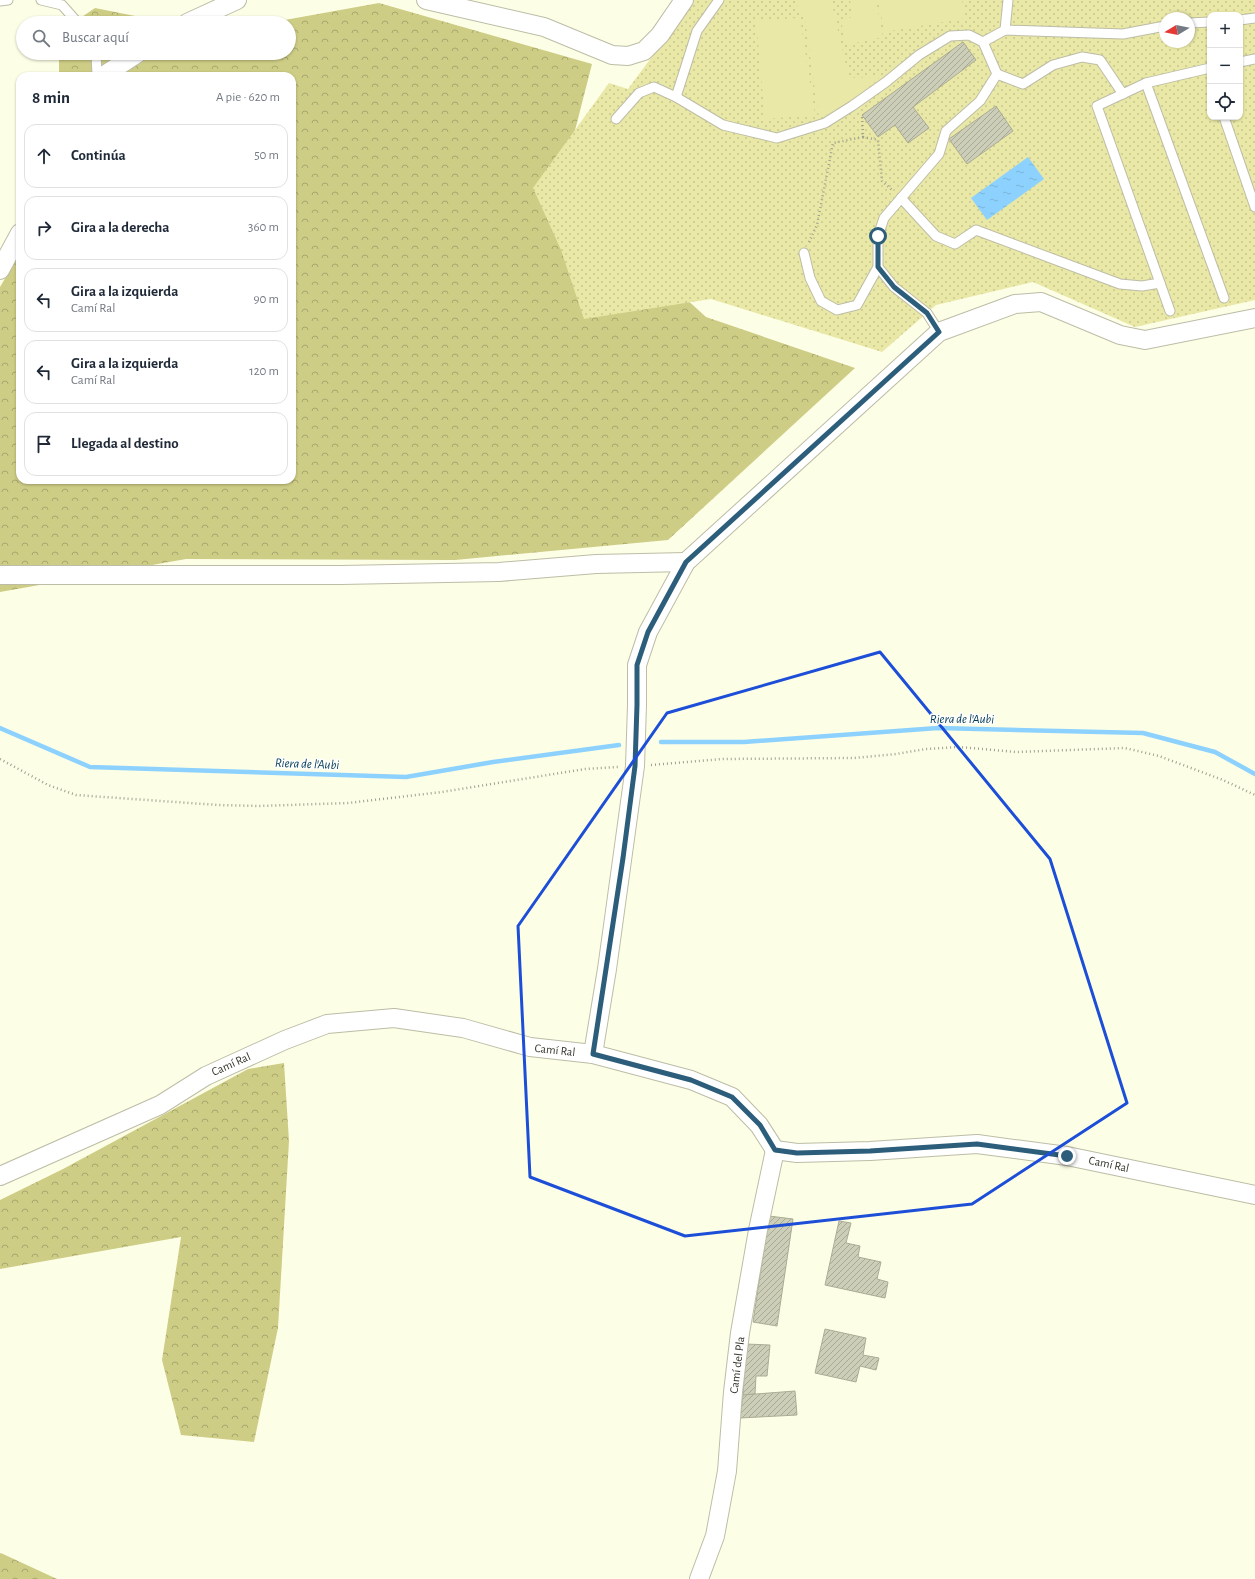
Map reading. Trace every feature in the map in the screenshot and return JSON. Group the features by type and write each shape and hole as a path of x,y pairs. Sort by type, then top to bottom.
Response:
{"street":[{"path":"202,16 237,0"},
{"path":"426,0 544,27 612,55 628,56 644,51 660,35 684,0"},
{"path":"109,72 127,60"},
{"path":"0,270 16,240"},
{"path":"593,1054 635,766 637,665 648,632 686,562 939,332 1015,304 1041,302 1120,335 1145,340 1255,318"},
{"path":"0,575 499,572 596,564 686,562"},
{"name":"Camí Ral","path":"0,1176 160,1105 206,1076 285,1040 327,1024 394,1018 463,1028 530,1047 593,1054 691,1080 732,1097 760,1125 775,1150 797,1153 977,1144 1067,1156 1255,1195"},
{"name":"Camí del Pla","path":"699,1579 714,1536 727,1471 733,1392 740,1333 759,1223 775,1150"}],"lane":[{"path":"0,1 8,0"},
{"path":"40,0 62,5 72,16"},
{"path":"676,97 697,31 719,0"},
{"path":"1005,30 1008,0"},
{"path":"1243,20 1255,18"},
{"path":"1195,23 1207,22"},
{"path":"983,42 1005,30 1123,34 1159,27"},
{"path":"616,119 639,93 654,87 676,97 723,125 777,138 826,123 886,82 919,55 950,36 969,35 983,42 997,74 1024,84 1053,65 1082,57 1100,60 1123,94"},
{"path":"1243,61 1255,59"},
{"path":"96,60 97,72"},
{"path":"1170,311 1097,106 1146,83 1207,71"},
{"path":"804,253 810,278 821,301 837,310 857,305 878,267 878,236 884,218 939,154 946,131 980,100 997,74"},
{"path":"1146,83 1224,298"},
{"path":"1225,120 1255,207"},
{"path":"901,198 936,236 955,244 976,230 1120,284 1142,286 1160,283"},
{"path":"878,267 894,287 927,313 939,332"}],"path":[{"path":"861,100 863,137"},
{"path":"804,253 817,225 833,143 863,137 878,140 882,181 901,198"}],"highlighted area":[{"path":"880,652 1050,859 1127,1103 972,1204 685,1236 530,1177 518,926 667,713"}],"green space":[{"path":"379,3 592,64 561,185 706,317 855,368 668,540 455,560 186,559 0,592 0,287 16,260 16,484 296,484 296,72 59,72 59,60 296,60 296,18"},
{"path":"95,8 135,16 83,16"},
{"path":"284,1063 289,1141 278,1328 254,1442 181,1435 162,1360 181,1237 0,1269 0,1200 63,1169 248,1069"},
{"path":"0,1553 3,1554 57,1579 0,1579"}],"shaded area":[{"path":"694,0 1255,0 1255,300 1135,327 1033,282 936,305 882,352 711,299 584,319 561,250 533,188 609,83 628,89"},
{"path":"797,0 831,0 849,78 880,77 850,104 819,118 804,13 798,13"},
{"path":"850,0 876,0 883,37 845,45 841,19 853,17"},
{"path":"879,0 962,0 966,18 884,32"},
{"path":"800,18 815,115 765,119 756,20"}],"water":[{"path":"1028,157 1044,179 987,220 971,198"}],"building":[{"path":"963,42 976,60 913,107 929,128 908,143 895,125 878,137 862,115"},
{"path":"996,106 1013,131 967,164 949,139"},
{"path":"769,1216 793,1219 777,1326 753,1322"},
{"path":"839,1221 851,1223 846,1243 860,1246 858,1257 881,1262 877,1279 888,1282 885,1298 825,1285"},
{"path":"825,1329 866,1338 863,1355 879,1358 876,1370 860,1366 856,1382 815,1373"},
{"path":"746,1344 770,1345 767,1376 756,1376 755,1394 743,1395"},
{"path":"795,1391 797,1415 740,1418 743,1395"}],"waterway":[{"name":"Riera de l'Aubi","path":"0,728 90,767 406,777 493,762 619,745"},
{"name":"Riera de l'Aubi","path":"661,742 744,742 938,728 1143,733 1215,752 1255,774"}],"route":[{"path":"878,236 878,267 894,287 927,313 939,332 686,562 648,632 637,665 635,766 607,969 593,1054 691,1080 732,1097 760,1125 775,1150 797,1153 870,1151 977,1144 1067,1156"}]}
